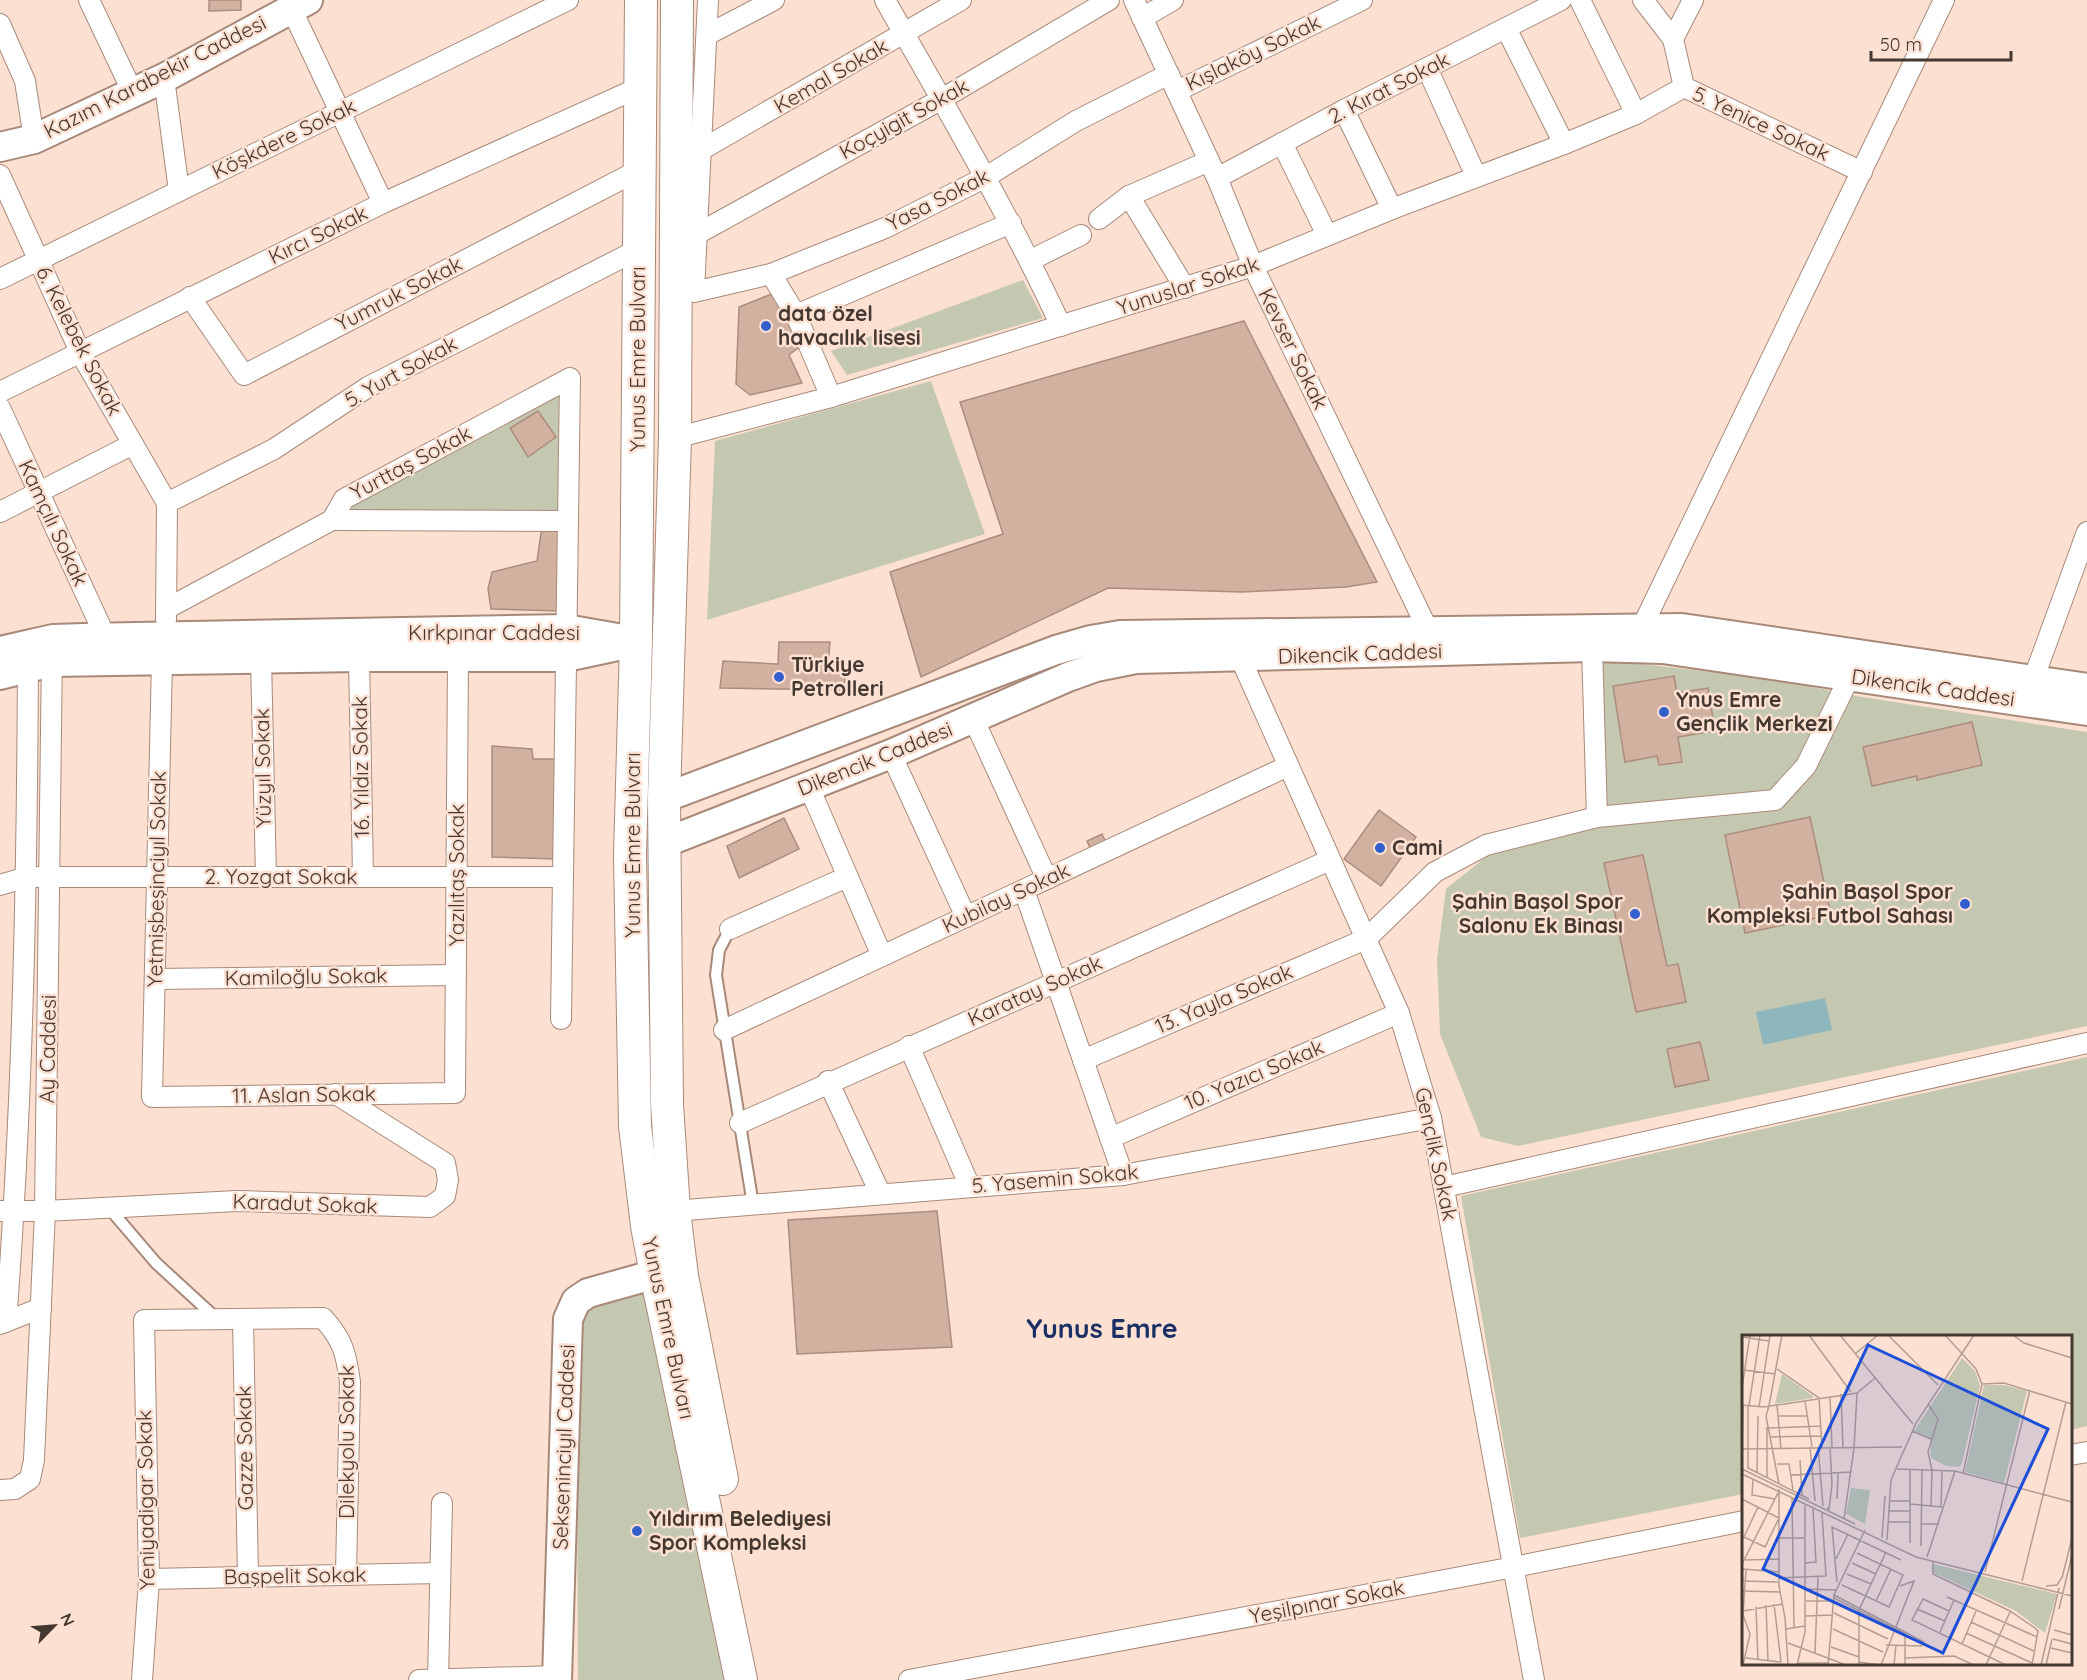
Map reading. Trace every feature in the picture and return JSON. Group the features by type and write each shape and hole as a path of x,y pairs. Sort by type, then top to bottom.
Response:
{"main road":[{"name":"Yunus Emre Bulvarı","path":"641,0 636,642 630,856 635,1126 647,1226 656,1274 741,1680"},
{"name":"Yunus Emre Bulvarı","path":"677,0 675,438 664,798 666,1104 674,1211 682,1276 763,1680"},
{"name":"Kazım Karabekir Caddesi","path":"0,147 34,139 133,93 299,4"},
{"name":"Dikencik Caddesi","path":"664,798 1056,650 1090,640 1120,635 1682,628 2087,688"},
{"name":"Kırkpınar Caddesi","path":"21,653 106,638 164,636 566,629 636,642"},
{"name":"Kırkpınar Caddesi","path":"21,653 164,636 261,659 566,657 636,642"},
{"path":"636,642 668,642"},
{"name":"Dikencik Caddesi","path":"664,843 891,754 1068,676 1096,667 1136,659 1592,647 1663,649 2087,711"},
{"name":"Sekseninciyıl Caddesi","path":"557,1678 568,1319 576,1301 588,1293 656,1274"}],"street":[{"path":"89,0 133,93"},
{"name":"Köşkdere Sokak","path":"0,279 568,0"},
{"path":"697,234 708,0"},
{"path":"707,35 774,0"},
{"path":"885,0 1031,260 1061,326"},
{"name":"Kemal Sokak","path":"701,150 961,0"},
{"name":"Koçyigit Sokak","path":"697,234 940,100 1109,0"},
{"path":"1138,9 1173,0"},
{"name":"Kışlaköy Sokak","path":"1173,82 1362,0"},
{"name":"2. Kırat Sokak","path":"1099,219 1129,196 1213,170 1282,143 1561,0"},
{"path":"1580,0 1636,114"},
{"name":"5. Yenice Sokak","path":"1643,0 1673,39 1684,87 1862,172"},
{"path":"1673,39 1694,0"},
{"path":"1642,627 1944,0"},
{"path":"299,4 341,110 383,203"},
{"name":"Kevser Sokak","path":"1138,9 1213,170 1253,266 1428,630"},
{"path":"0,24 25,81 34,139"},
{"path":"1506,28 1564,144"},
{"path":"1427,68 1476,176"},
{"path":"164,78 179,191"},
{"name":"Yasa Sokak","path":"697,234 694,292 771,274 885,228 986,177 1076,121 1173,82"},
{"name":"Kırcı Sokak","path":"0,392 383,203 640,87"},
{"name":"Yunuslar Sokak","path":"675,438 831,397 1253,266 1476,176 1564,144 1636,114 1684,87"},
{"path":"1344,110 1392,209"},
{"path":"1282,143 1327,235"},
{"name":"Yumruk Sokak","path":"190,297 244,375 639,170"},
{"name":"6. Kelebek Sokak","path":"0,176 81,354 167,503"},
{"path":"1129,196 1185,288"},
{"path":"796,315 1011,223"},
{"path":"1031,260 1081,235"},
{"name":"5. Yurt Sokak","path":"167,503 274,448 368,387 639,249"},
{"path":"771,274 796,315 831,397"},
{"name":"Yurttaş Sokak","path":"164,636 332,520 344,499 570,378 568,521"},
{"name":"Kamçılı Sokak","path":"0,408 106,638"},
{"path":"0,512 133,444"},
{"name":"Yetmişbeşinciyıl Sokak","path":"152,1097 167,503"},
{"path":"332,520 568,521 561,1019"},
{"path":"2033,680 2087,532"},
{"path":"1592,647 1597,817"},
{"name":"Ay Caddesi","path":"3,1323 7,1212 27,877 21,653"},
{"name":"Ay Caddesi","path":"0,1490 15,1489 30,1479 34,1460 45,1211 51,877 21,653"},
{"name":"Yazılıtaş Sokak","path":"455,1093 458,656"},
{"name":"16. Yıldız Sokak","path":"359,657 363,877"},
{"name":"Gençlik Sokak","path":"1240,657 1399,1013 1431,1118 1534,1680"},
{"name":"Yüzyıl Sokak","path":"261,659 266,877"},
{"path":"1366,939 1435,872 1486,845 1597,817 1775,800 1806,766 1850,676"},
{"path":"973,718 1047,879"},
{"path":"891,754 966,917"},
{"name":"Kubilay Sokak","path":"724,1030 1288,766"},
{"path":"809,787 882,956"},
{"name":"Karatay Sokak","path":"740,1123 828,1081 1330,860"},
{"name":"2. Yozgat Sokak","path":"0,885 27,877 563,877"},
{"path":"730,929 848,877"},
{"path":"1024,890 1123,1176"},
{"name":"13. Yayla Sokak","path":"1083,1060 1366,939"},
{"name":"Kamiloğlu Sokak","path":"155,979 456,975"},
{"name":"10. Yazıcı Sokak","path":"1110,1138 1399,1013"},
{"path":"1444,1187 2087,1043"},
{"path":"909,1046 970,1187"},
{"path":"828,1081 880,1193"},
{"name":"11. Aslan Sokak","path":"152,1097 455,1093"},
{"name":"Karadut Sokak","path":"7,1212 237,1200 430,1207 445,1196 448,1180 444,1162 336,1094"},
{"name":"5. Yasemin Sokak","path":"674,1211 880,1193 1123,1176 1431,1118"},
{"path":"3,1323 42,1308"},
{"name":"Dilekyolu Sokak","path":"243,1319 323,1318 339,1335 346,1355 350,1382 346,1574"},
{"path":"217,1319 243,1319"},
{"name":"Yeniyadigar Sokak","path":"142,1680 149,1579 144,1320 217,1319"},
{"name":"Gazze Sokak","path":"243,1319 248,1577"},
{"path":"2072,1455 2087,1452"},
{"path":"438,1680 442,1503"},
{"name":"Yeşilpınar Sokak","path":"909,1680 1514,1567 1742,1521"},
{"name":"Başpelit Sokak","path":"149,1579 440,1573"},
{"path":"419,1680 557,1678"}],"lane":[{"path":"730,929 719,950 716,975 753,1204"},
{"path":"109,1208 156,1263 217,1319"}],"green space":[{"path":"1023,280 1043,318 847,375 831,351"},
{"path":"931,381 985,534 707,620 715,441"},
{"path":"563,391 561,514 351,513 352,505"},
{"path":"1597,659 1774,679 1856,696 2087,732 2087,1026 1518,1146 1481,1137 1440,1034 1437,959 1446,889 1493,851 1599,809"},
{"path":"2087,1057 2087,1426 2072,1430 2072,1335 1742,1335 1742,1494 1520,1538 1461,1196"},
{"name":"Yıldırım Belediyesi Spor Kompleksi","path":"647,1283 728,1680 578,1680 577,1466 581,1307"}],"water":[{"path":"1825,998 1832,1030 1763,1045 1756,1012"}],"building":[{"path":"209,0 241,0 241,10 209,11"},
{"name":"data özel havacılık lisesi","path":"777,292 803,344 789,355 802,383 750,395 736,384 739,307"},
{"path":"1244,321 1377,582 1346,587 1242,592 1108,588 921,677 890,572 1003,534 960,402"},
{"path":"538,411 556,437 528,457 510,428"},
{"path":"552,521 560,530 559,611 491,609 488,589 492,572 537,561 541,533"},
{"path":"779,642 830,642 828,666 845,665 845,690 720,688 723,661 778,664"},
{"name":"Ynus Emre Gençlik Merkezi","path":"1674,676 1677,693 1708,688 1715,731 1678,737 1682,762 1659,765 1657,756 1625,762 1613,686"},
{"path":"1972,722 1982,765 1917,780 1917,776 1872,786 1863,747"},
{"path":"492,746 532,749 533,759 556,759 556,859 492,857"},
{"name":"Cami","path":"1379,810 1416,837 1381,886 1344,859"},
{"path":"1810,817 1831,915 1745,933 1725,835"},
{"path":"784,818 799,849 739,878 727,846"},
{"path":"1102,834 1108,847 1093,854 1087,841"},
{"name":"Şahin Başol Spor Salonu Ek Binası","path":"1643,855 1667,966 1678,964 1686,1002 1636,1012 1604,863"},
{"path":"1700,1042 1709,1080 1675,1087 1667,1049"},
{"path":"937,1211 952,1347 797,1354 788,1220"}],"place":[{"name":"data özel havacılık lisesi","path":"766,326"},
{"name":"Türkiye Petrolleri","path":"779,677"},
{"name":"Ynus Emre Gençlik Merkezi","path":"1664,712"},
{"name":"Cami","path":"1380,848"},
{"name":"Şahin Başol Spor Kompleksi Futbol Sahası","path":"1965,904"},
{"name":"Şahin Başol Spor Salonu Ek Binası","path":"1635,914"},
{"name":"Yıldırım Belediyesi Spor Kompleksi","path":"637,1531"}],"district":[{"name":"Yunus Emre","path":"1102,1329"}]}
